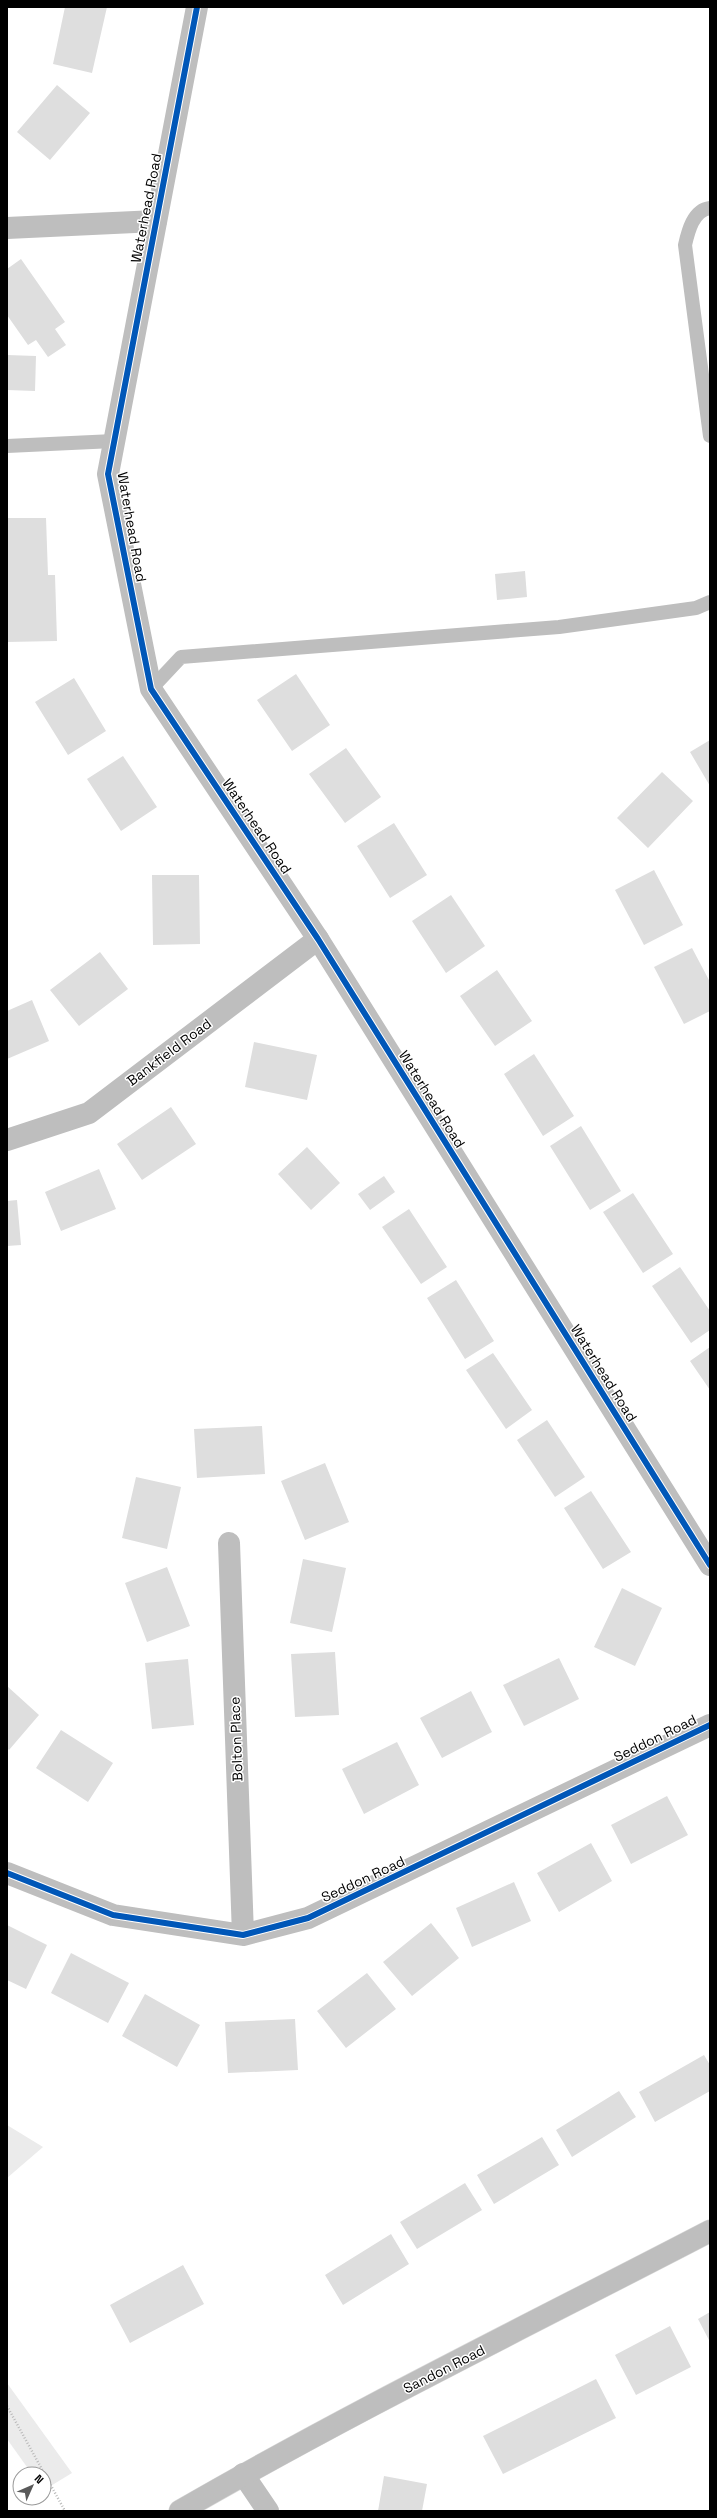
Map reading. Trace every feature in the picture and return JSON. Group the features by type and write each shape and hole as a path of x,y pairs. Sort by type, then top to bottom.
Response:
{"main road":[{"name":"Waterhead Road","path":"197,7 108,474 151,689 318,939 710,1565"},
{"path":"7,228 156,221"},
{"name":"Bankfield Road","path":"7,1140 89,1113 318,939"},
{"name":"Bolton Place","path":"229,1543 242,1935"},
{"name":"Seddon Road","path":"7,1873 113,1915 242,1935 308,1918 710,1725"},
{"name":"Sandon Road","path":"180,2511 243,2474 710,2231"},
{"path":"243,2474 268,2511"}],"lane":[{"path":"710,208 706,208 690,225 685,245 710,436"},
{"path":"7,446 114,441"},
{"path":"151,689 181,657 559,627 703,607 710,602"}],"path":[{"path":"7,2406 65,2511"}],"shaded area":[{"path":"7,2125 43,2147 7,2178"},
{"path":"7,2383 72,2473 52,2485 52,2466 26,2466 7,2439"}],"building":[{"path":"65,7 107,7 92,73 53,64"},
{"path":"57,85 90,113 50,160 17,132"},
{"path":"21,259 65,322 55,329 66,345 48,357 36,340 28,345 7,315 7,269"},
{"path":"7,355 36,356 35,391 7,390"},
{"path":"7,518 46,518 48,575 55,575 57,641 7,642"},
{"path":"525,571 527,597 497,600 495,574"},
{"path":"296,674 330,725 292,751 257,700"},
{"path":"74,678 106,731 68,755 35,702"},
{"path":"710,740 710,786 690,752"},
{"path":"346,748 381,797 345,823 309,774"},
{"path":"123,756 157,807 121,831 87,779"},
{"path":"662,772 693,801 648,848 617,818"},
{"path":"394,823 427,875 390,898 357,846"},
{"path":"654,870 683,925 644,945 615,890"},
{"path":"152,875 199,875 200,944 153,945"},
{"path":"451,895 485,946 446,973 412,921"},
{"path":"692,948 710,982 710,1011 684,1024 654,967"},
{"path":"100,952 128,989 79,1026 50,990"},
{"path":"497,970 532,1021 495,1046 460,996"},
{"path":"32,1000 49,1041 7,1059 7,1011"},
{"path":"254,1042 317,1055 307,1100 245,1087"},
{"path":"534,1054 574,1116 543,1136 504,1074"},
{"path":"171,1107 196,1144 142,1180 117,1144"},
{"path":"581,1126 621,1191 590,1210 550,1146"},
{"path":"307,1147 340,1183 311,1210 278,1174"},
{"path":"99,1169 116,1209 61,1231 45,1192"},
{"path":"384,1176 395,1192 370,1210 358,1194"},
{"path":"633,1193 673,1254 643,1273 603,1212"},
{"path":"17,1200 21,1245 7,1246 7,1201"},
{"path":"409,1209 447,1267 421,1284 382,1227"},
{"path":"680,1267 710,1311 710,1330 691,1343 652,1286"},
{"path":"456,1280 494,1341 465,1359 427,1298"},
{"path":"710,1347 710,1390 690,1361"},
{"path":"493,1353 532,1410 506,1429 466,1370"},
{"path":"547,1420 585,1477 555,1497 517,1440"},
{"path":"262,1426 265,1474 197,1478 194,1429"},
{"path":"325,1463 349,1522 305,1540 281,1481"},
{"path":"136,1477 181,1487 167,1549 122,1538"},
{"path":"591,1491 631,1552 603,1569 564,1508"},
{"path":"303,1559 346,1568 332,1632 290,1623"},
{"path":"167,1567 190,1626 147,1642 125,1583"},
{"path":"622,1588 662,1608 635,1666 594,1647"},
{"path":"335,1652 339,1715 295,1717 291,1654"},
{"path":"559,1658 579,1699 524,1726 503,1685"},
{"path":"188,1659 194,1725 152,1729 145,1663"},
{"path":"7,1686 39,1715 9,1750 7,1748"},
{"path":"471,1691 492,1732 442,1758 420,1718"},
{"path":"61,1730 113,1763 88,1802 36,1768"},
{"path":"397,1742 419,1785 364,1814 342,1769"},
{"path":"667,1796 688,1835 631,1864 611,1825"},
{"path":"591,1843 612,1881 559,1912 537,1873"},
{"path":"514,1882 531,1921 472,1947 456,1908"},
{"path":"431,1923 459,1958 412,1996 383,1962"},
{"path":"7,1925 47,1945 26,1989 7,1980"},
{"path":"71,1953 129,1983 108,2023 51,1993"},
{"path":"367,1973 396,2009 346,2048 317,2011"},
{"path":"145,1994 200,2025 177,2067 122,2036"},
{"path":"295,2019 298,2070 228,2073 225,2022"},
{"path":"704,2055 710,2065 710,2091 655,2122 639,2092"},
{"path":"619,2091 636,2117 572,2157 556,2130"},
{"path":"542,2137 559,2165 494,2204 477,2175"},
{"path":"465,2183 482,2210 417,2249 400,2222"},
{"path":"391,2234 409,2264 343,2305 325,2275"},
{"path":"183,2265 204,2304 130,2343 110,2305"},
{"path":"710,2312 710,2342 698,2319"},
{"path":"670,2326 691,2367 636,2395 615,2355"},
{"path":"596,2379 616,2418 503,2474 483,2436"},
{"path":"384,2476 427,2484 422,2511 378,2511"}],"cycle path":[{"path":"197,7 108,474 151,689 318,939 710,1565"},
{"path":"7,1873 113,1915 243,1935 308,1918 710,1725"}]}
